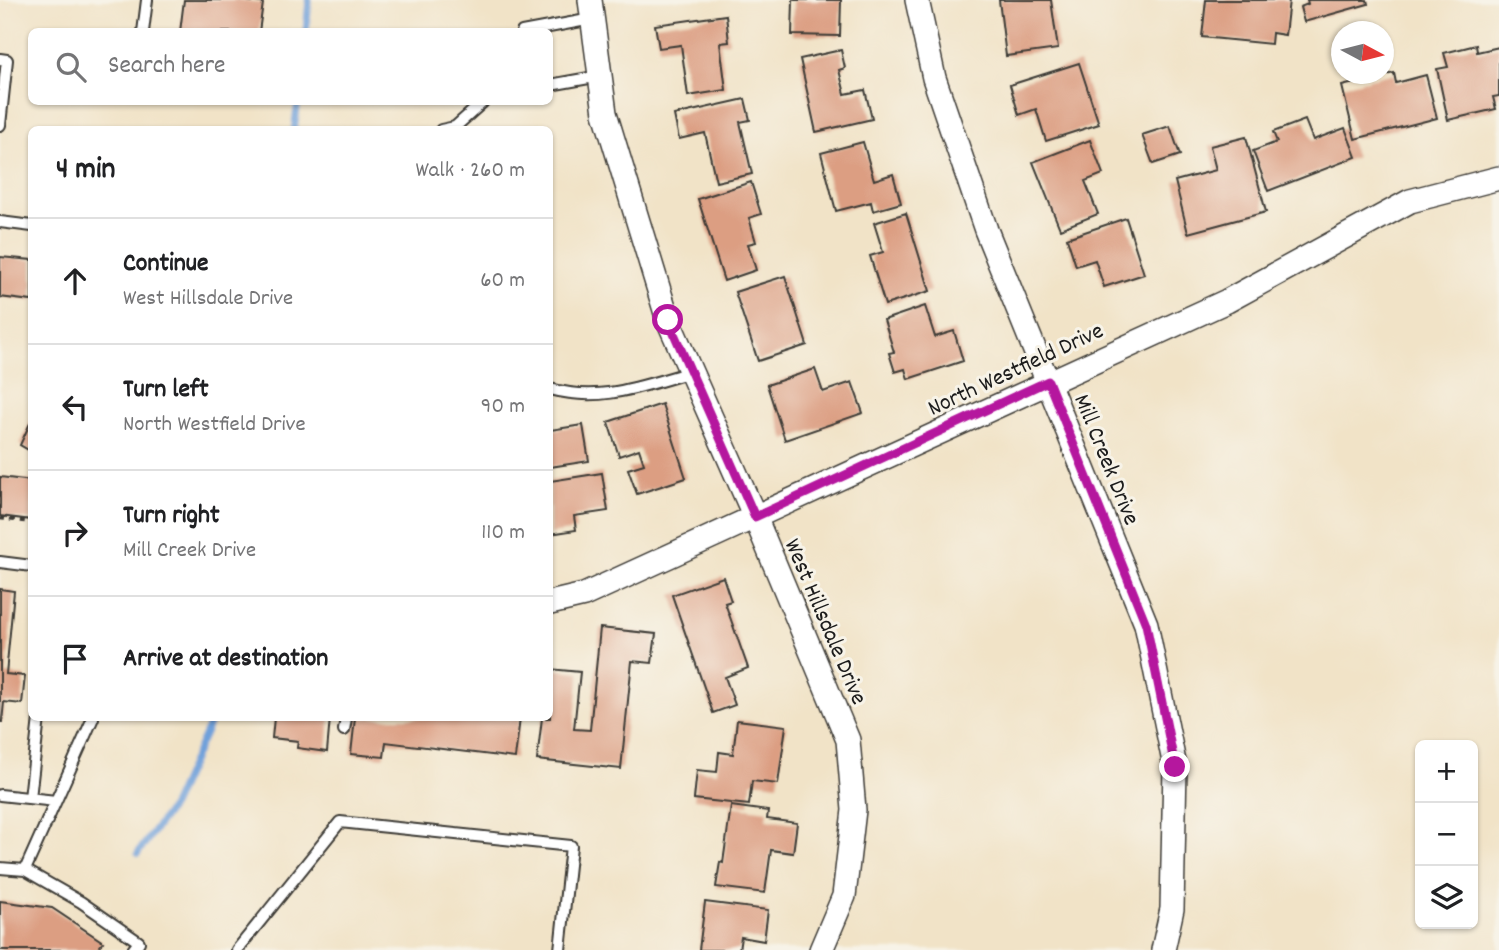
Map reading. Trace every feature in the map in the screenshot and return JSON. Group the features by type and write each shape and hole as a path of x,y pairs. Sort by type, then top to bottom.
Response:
{"street":[{"name":"Mill Creek Drive","path":"917,0 934,78 982,218 1146,624 1175,767 1172,909 1163,950"},
{"name":"West Hillsdale Drive","path":"591,9 605,113 668,320 755,517 848,740 854,810 844,896 821,950"},
{"name":"North Westfield Drive","path":"553,602 584,595 1227,301 1410,201 1499,178"}],"lane":[{"path":"144,28 147,0"},
{"path":"534,28 591,9"},
{"path":"0,59 7,60 0,125"},
{"path":"553,84 600,76"},
{"path":"456,126 480,105"},
{"path":"0,222 28,226"},
{"path":"553,390 572,394 609,394 691,372"},
{"path":"0,562 28,566"},
{"path":"30,798 39,721"},
{"path":"24,870 92,721"},
{"path":"344,730 346,721"},
{"path":"0,795 56,801"},
{"path":"237,950 340,822 571,846 560,950"},
{"path":"0,868 24,870 80,902 139,942 133,950"}],"path":[{"path":"0,518 28,522"}],"building":[{"path":"184,0 263,3 260,28 180,28"},
{"path":"793,0 841,0 840,36 792,35"},
{"path":"999,0 1051,0 1058,49 1006,56"},
{"path":"1206,0 1289,0 1285,35 1272,33 1271,44 1202,37"},
{"path":"1307,0 1367,0 1368,4 1304,22 1300,7 1308,4"},
{"path":"726,15 729,42 720,43 726,90 688,96 681,45 659,48 655,25"},
{"path":"1476,45 1477,52 1499,47 1499,96 1493,97 1496,109 1448,120 1437,69 1448,67 1444,53"},
{"path":"841,50 845,68 839,70 845,94 865,90 872,119 816,132 800,59"},
{"path":"1079,63 1099,124 1046,141 1036,109 1019,115 1010,85"},
{"path":"1394,73 1396,83 1426,75 1437,118 1355,139 1342,86 1394,84"},
{"path":"745,99 750,120 740,122 752,174 716,182 705,133 679,139 674,115"},
{"path":"1305,120 1313,140 1345,128 1356,157 1268,191 1253,151 1277,142 1273,132"},
{"path":"1170,126 1180,155 1153,164 1142,135"},
{"path":"1246,137 1266,212 1188,233 1175,181 1216,170 1210,146"},
{"path":"1090,140 1103,174 1085,181 1098,214 1060,229 1033,162"},
{"path":"863,142 874,180 893,174 901,203 873,211 871,202 836,211 821,153"},
{"path":"751,182 761,214 749,218 756,242 748,244 756,270 724,281 698,199"},
{"path":"906,213 930,291 885,305 870,256 883,252 874,223"},
{"path":"1126,218 1144,274 1104,287 1095,260 1076,266 1067,238"},
{"path":"0,257 28,260 28,300 0,297"},
{"path":"785,276 807,345 758,361 735,292"},
{"path":"925,306 935,337 954,331 963,361 908,379 905,369 895,372 889,353 894,352 884,320"},
{"path":"815,369 823,392 852,382 863,413 785,440 767,385"},
{"path":"662,404 686,478 637,494 628,469 644,464 639,449 619,456 608,422"},
{"path":"583,425 589,461 553,467 553,430"},
{"path":"28,428 28,450 20,445"},
{"path":"602,473 608,511 574,516 576,530 553,534 553,481"},
{"path":"0,477 28,480 28,520 0,516"},
{"path":"723,577 731,601 725,603 748,668 725,677 735,705 713,713 672,595"},
{"path":"0,589 14,591 6,674 25,676 22,704 4,702 2,722 0,722"},
{"path":"600,628 656,634 652,663 632,661 621,769 537,760 542,721 553,721 553,669 580,672 574,729 590,730"},
{"path":"737,720 786,726 778,784 752,781 749,805 694,799 697,770 717,772 719,752 733,754"},
{"path":"274,721 330,721 327,752 297,748 298,741 272,738"},
{"path":"355,721 520,721 515,758 386,742 384,757 351,754"},
{"path":"731,806 768,811 767,819 797,823 793,853 771,850 765,893 716,887 720,862 723,863"},
{"path":"0,901 52,908 103,942 97,950 0,950"},
{"path":"705,902 768,910 764,941 741,937 739,950 699,950"}],"waterway":[{"path":"306,28 309,0"},
{"path":"295,126 298,105"},
{"path":"138,853 172,806 211,721"}],"route":[{"path":"668,320 755,517 1048,381 1146,624 1175,767"}]}
